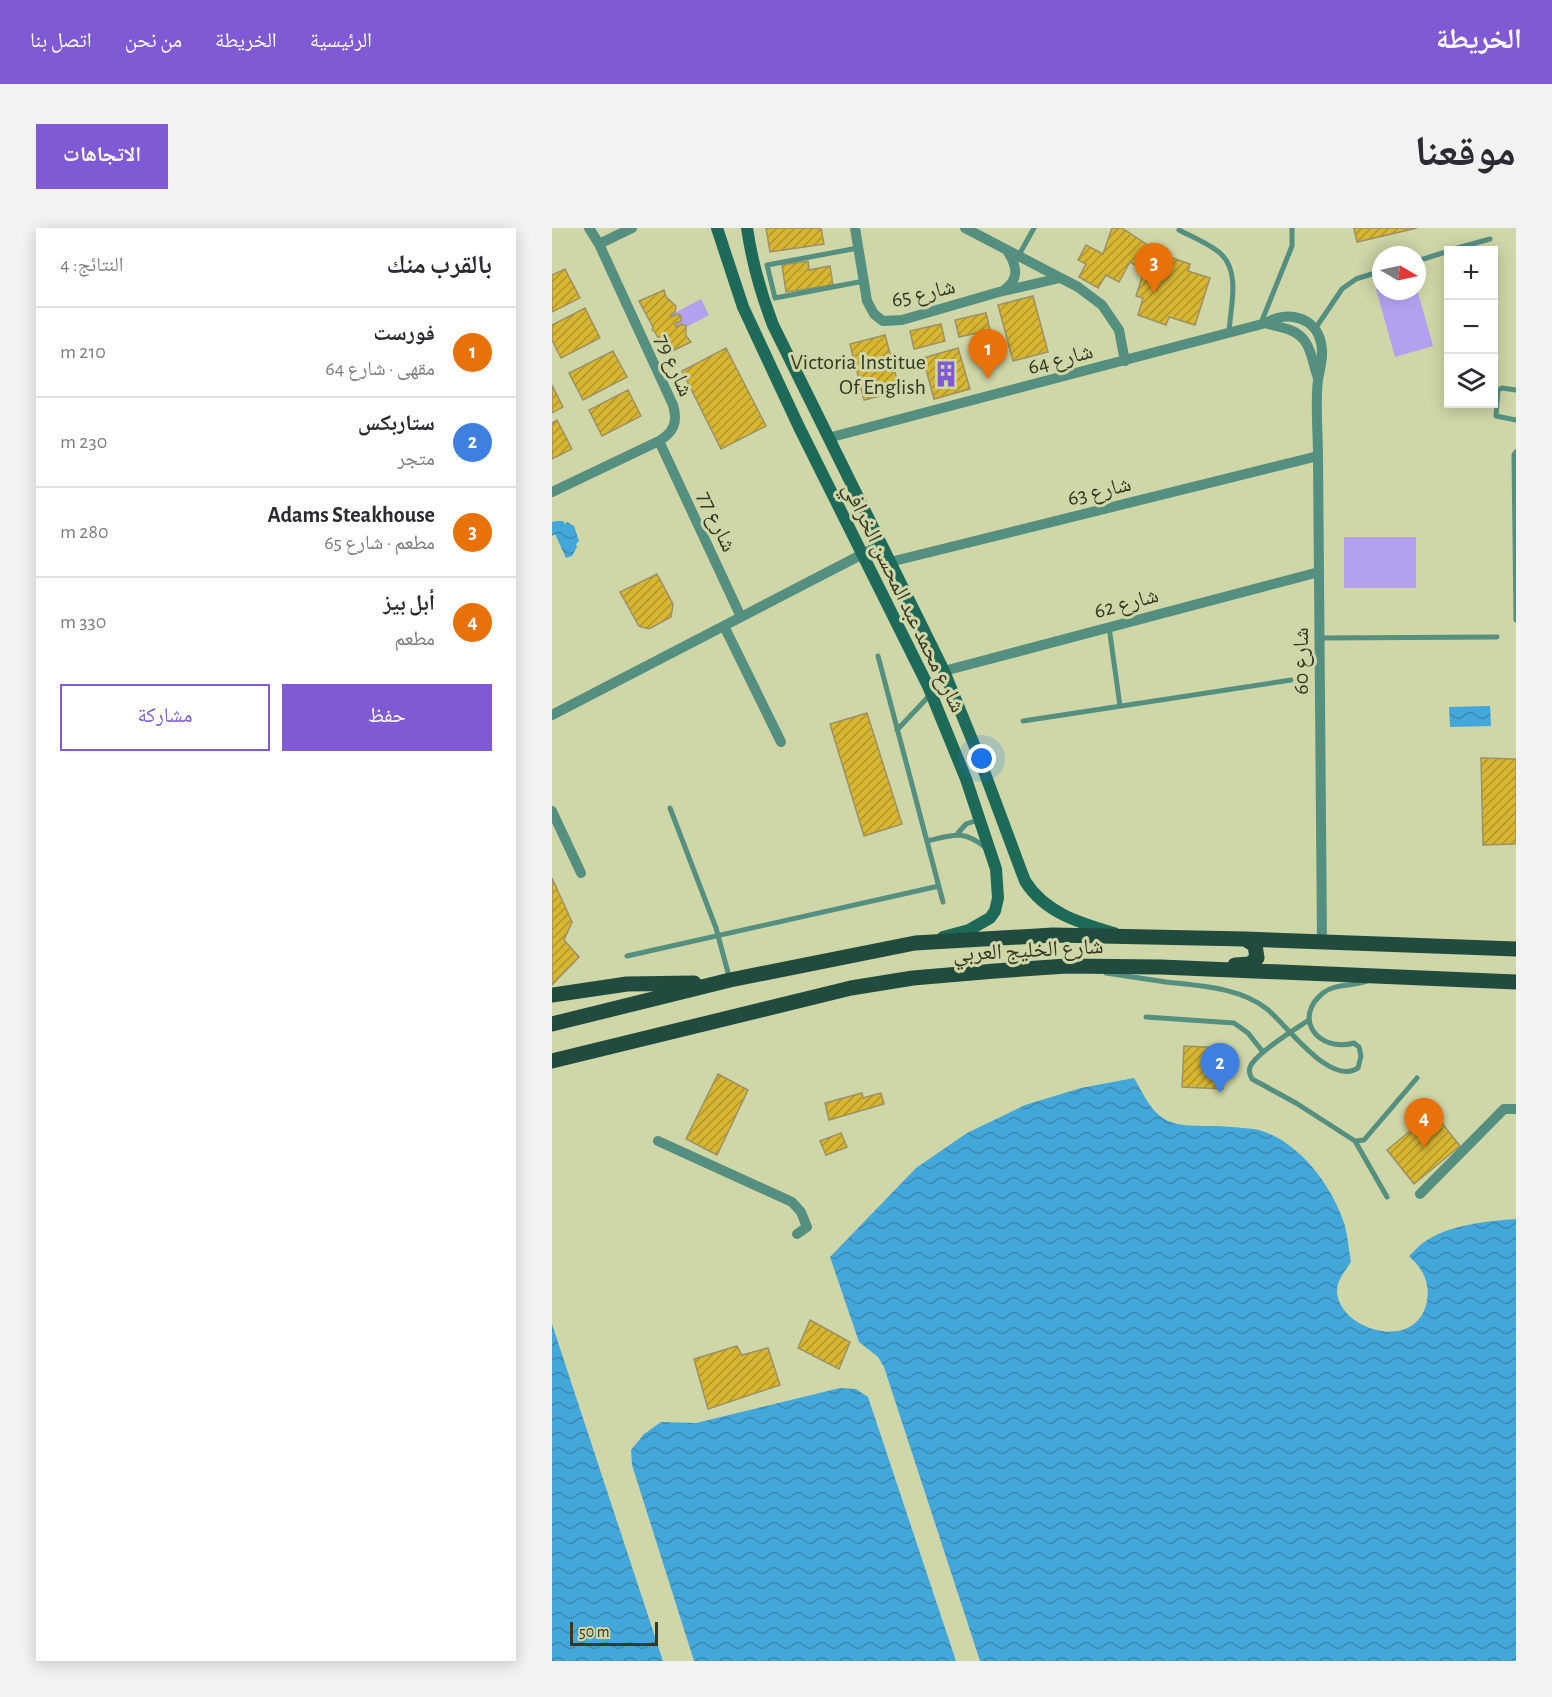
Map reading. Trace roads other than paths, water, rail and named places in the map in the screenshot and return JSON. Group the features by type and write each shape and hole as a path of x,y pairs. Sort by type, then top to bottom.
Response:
{"main road":[{"name":"شارع محمد عبد المحسن الخرافي","path":"717,228 743,307 932,694 966,779 996,868 998,889 996,906 988,921 969,930 915,943"},
{"path":"740,228 746,259 757,280"},
{"name":"شارع محمد عبد المحسن الخرافي","path":"747,228 757,280 773,325 944,671 1025,881 1037,898 1052,909 1073,919 1125,936"},
{"path":"978,815 989,807 994,798"},
{"name":"شارع الخليج العربي","path":"552,1024 724,981 915,943 1042,936 1125,936 1516,949"},
{"path":"1161,967 1176,962 1250,964 1256,960 1257,951 1255,945 1245,939"},
{"path":"1480,948 1516,939"},
{"name":"شارع الخليج العربي","path":"552,1061 850,988 913,978 1066,966 1161,967 1516,982"},
{"path":"552,995 627,984 724,981"}],"street":[{"name":"شارع 79","path":"588,228 599,244 675,412 673,430 659,441"},
{"path":"599,244 632,228"},
{"name":"شارع 65","path":"855,228 871,310 880,319 888,321 902,320 999,292 1060,278"},
{"path":"965,228 1087,293 1108,311 1119,330 1125,361"},
{"path":"999,292 1011,285 1016,277 1015,267 1007,250"},
{"name":"شارع 64","path":"828,438 1125,361 1263,324 1276,318 1290,316 1305,320 1315,329"},
{"path":"1263,324 1290,330 1303,338 1311,352 1318,380"},
{"path":"1315,329 1322,348 1318,380"},
{"name":"شارع 60","path":"1318,380 1322,942"},
{"path":"552,492 659,441"},
{"name":"شارع 77","path":"659,441 741,617"},
{"name":"شارع 63","path":"890,562 1318,456"},
{"path":"552,715 882,544"},
{"name":"شارع 62","path":"944,671 1319,572"},
{"path":"724,626 781,742"},
{"path":"552,812 581,873"},
{"path":"1420,1194 1504,1109 1516,1109"},
{"path":"658,1141 792,1202 801,1212 807,1227 797,1234"}],"lane":[{"path":"1018,256 1034,228"},
{"path":"1263,324 1292,246 1292,228"},
{"path":"1179,230 1217,251 1228,264 1232,277 1228,333"},
{"path":"1466,246 1490,239"},
{"path":"858,248 767,265 775,298 864,281"},
{"path":"1426,258 1444,253"},
{"path":"1315,329 1342,290 1356,279 1372,274"},
{"path":"1516,390 1499,389 1496,416 1516,420"},
{"path":"1516,452 1514,456 1516,620"},
{"path":"1109,627 1120,706"},
{"path":"1320,638 1497,637"},
{"path":"878,656 943,902"},
{"path":"1023,721 1291,680"},
{"path":"897,730 932,694"},
{"path":"670,808 718,935 724,981"},
{"path":"927,842 958,833 978,815"},
{"path":"958,833 979,843 991,854"},
{"path":"627,956 939,886"},
{"path":"1066,966 1215,988 1247,996 1268,1009 1305,1048 1336,1070 1345,1072 1358,1068 1361,1056 1357,1044 1332,1046 1315,1033 1309,1020 1312,1006 1326,991 1338,986 1361,983 1373,977"},
{"path":"1146,1017 1234,1023 1248,1033 1263,1052"},
{"path":"1309,1020 1263,1052 1251,1064 1249,1071 1252,1079 1296,1103 1355,1141 1387,1197"},
{"path":"1355,1141 1364,1140 1417,1078"}],"water":[{"path":"563,521 565,524 567,522 574,526 579,541 572,556 566,558 555,534 552,536 552,522"},
{"path":"1490,706 1491,726 1450,727 1449,707"},
{"path":"1134,1078 1152,1108 1168,1121 1191,1126 1223,1126 1259,1130 1274,1136 1301,1155 1323,1182 1340,1211 1351,1262 1338,1283 1337,1291 1341,1305 1350,1316 1363,1325 1379,1330 1394,1331 1409,1327 1420,1317 1427,1301 1426,1282 1422,1271 1409,1256 1421,1244 1455,1228 1516,1219 1516,1661 980,1661 884,1367 878,1357 859,1342 830,1257 916,1168 967,1133 1025,1105 1081,1088"},
{"path":"552,1324 663,1661 552,1661"},
{"path":"840,1388 856,1389 868,1397 956,1661 694,1661 632,1465 631,1450 644,1434 661,1422 696,1423"}],"place":[{"name":"Adams Steakhouse","path":"1154,293"},
{"name":"Victoria Institue Of English","path":"946,374"},
{"name":"فورست","path":"988,379"},
{"name":"ستاربكس","path":"1220,1093"},
{"name":"أبل بيز","path":"1424,1148"}]}
